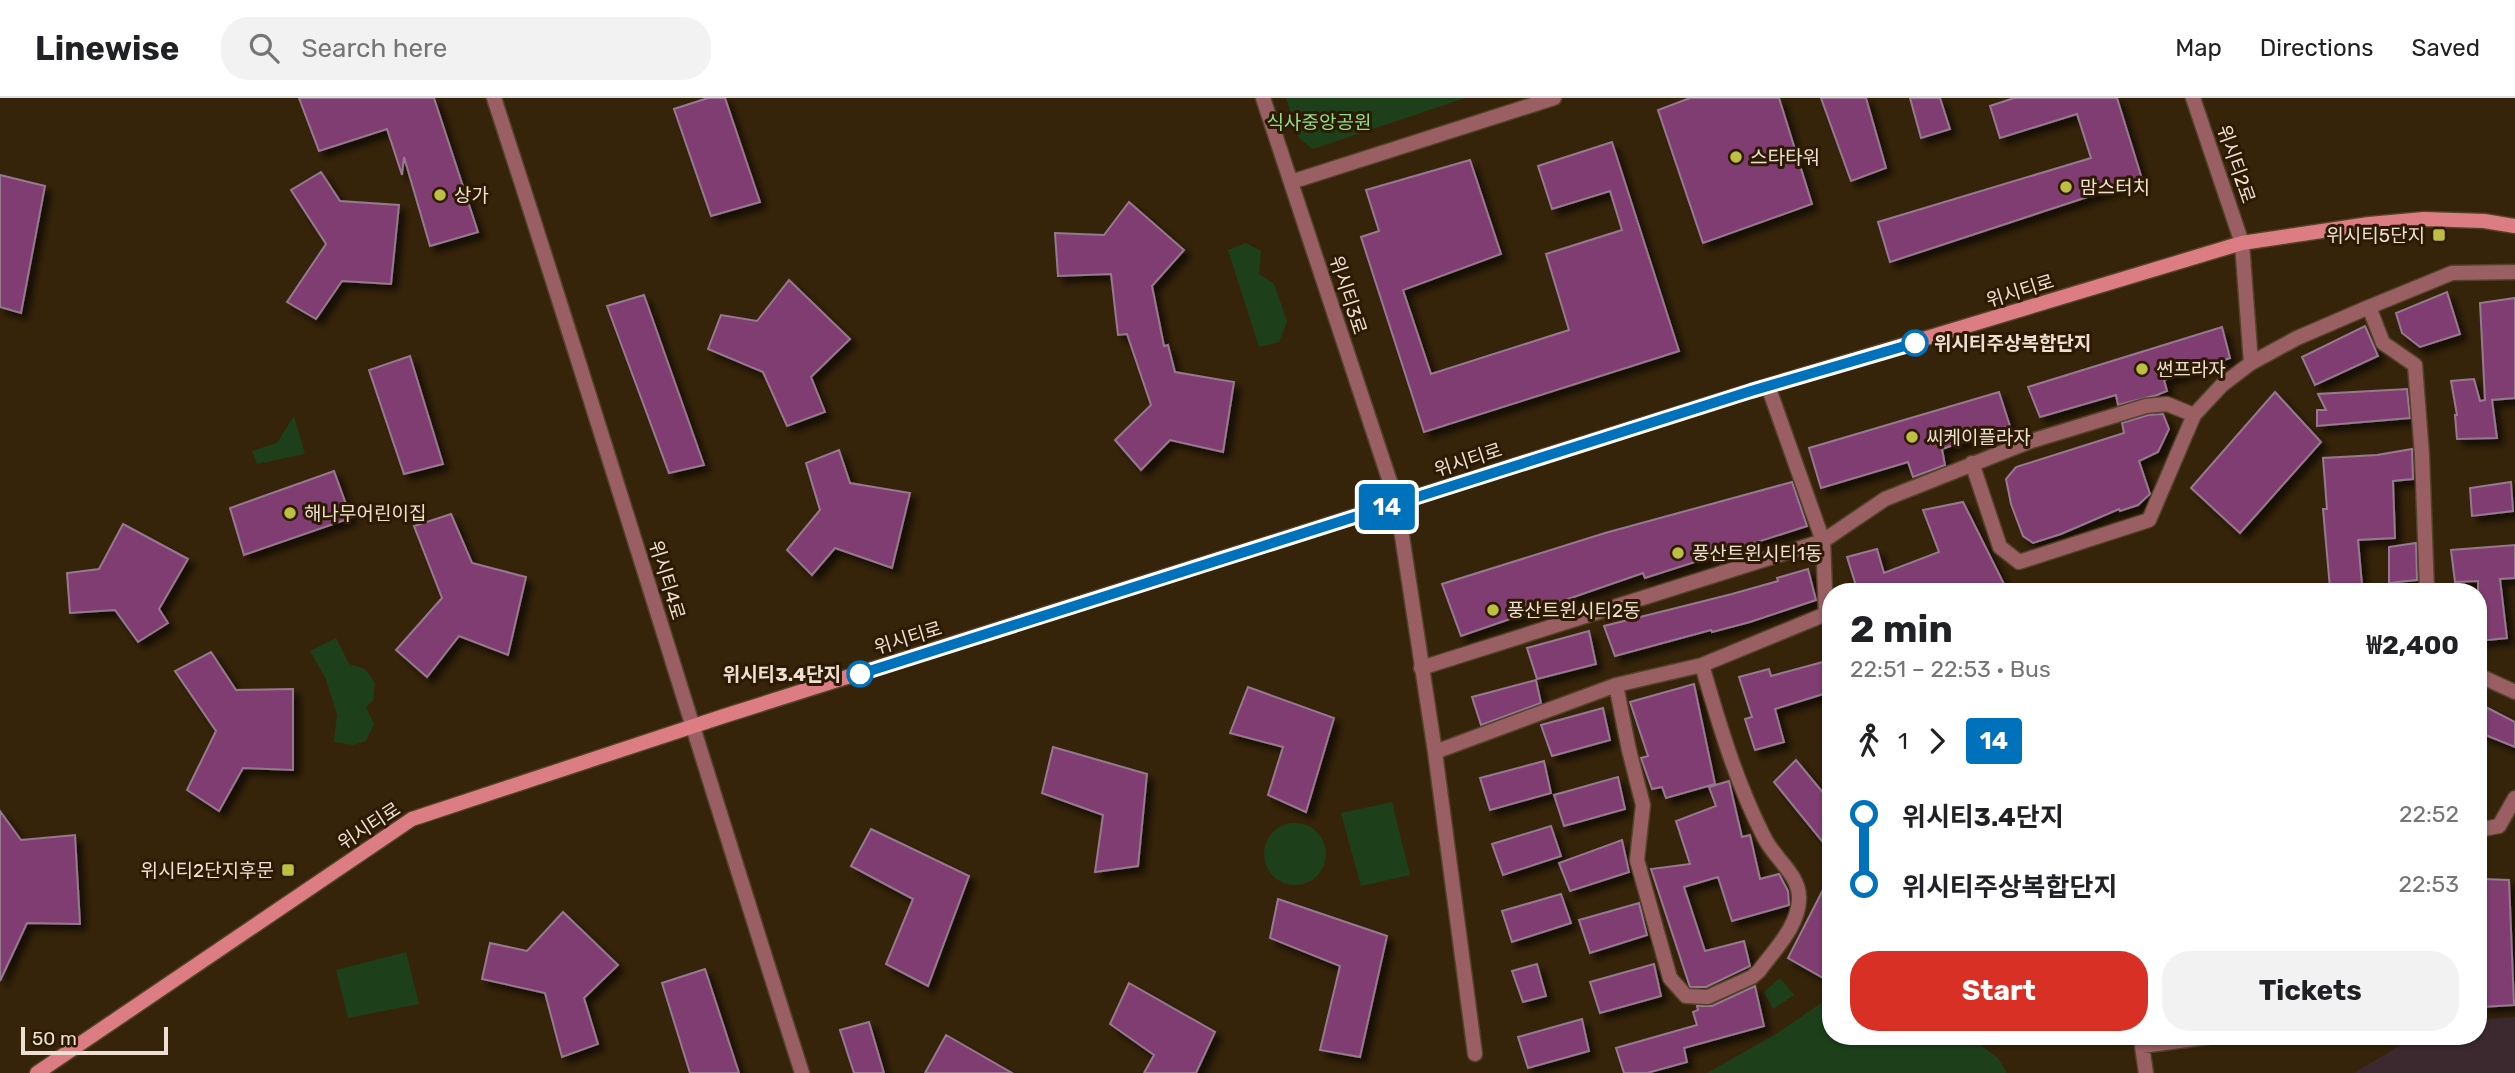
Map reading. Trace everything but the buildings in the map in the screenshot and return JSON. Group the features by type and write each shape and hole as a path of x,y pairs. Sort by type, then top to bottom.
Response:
{"main road":[{"name":"위시티로","path":"37,1073 412,819 1397,503 1769,386 2242,243 2369,224 2424,219 2484,220 2515,226"}],"street":[{"name":"위시티4로","path":"494,98 802,1073"},
{"name":"위시티3로","path":"1263,98 1397,503 1435,752 1475,1054"},
{"path":"1291,182 1554,98"},
{"name":"위시티2로","path":"2193,98 2242,243"},
{"path":"2242,243 2251,363"},
{"path":"1972,463 2000,547 2019,562 2149,520 2194,415 2222,385 2251,363 2297,338 2452,273 2515,272"},
{"path":"2369,307 2383,343 2415,365 2423,455 2427,583"},
{"path":"1769,386 1823,541 1825,583"},
{"path":"1421,668 1823,541 1885,499 2031,441 2146,406 2166,404 2194,415"},
{"path":"1435,752 1616,685 1702,665 1822,616"},
{"path":"1616,685 1643,805 1637,860 1670,978 1686,996 1708,997 1752,977 1759,971 1797,917 1800,895 1791,875 1766,842 1746,801 1728,753 1702,665"},
{"path":"2487,679 2515,692"},
{"path":"2487,829 2499,827 2515,798"},
{"path":"2146,1073 2142,1046 2149,1045"}],"shaded area":[{"path":"2515,1017 2515,1073 2354,1073 2401,1045 2487,1045 2487,1019"}],"green space":[{"name":"식사중앙공원","path":"1286,98 1465,98 1313,149 1299,138"},
{"path":"1246,243 1261,251 1259,274 1274,284 1287,321 1279,342 1259,347 1228,250"},
{"path":"294,416 305,454 257,464 252,451 277,443"},
{"path":"336,638 349,664 365,669 375,683 373,700 366,707 374,724 366,741 353,745 334,742 337,715 326,679 310,651"},
{"path":"1392,802 1410,875 1361,886 1341,813"},
{"path":"1295,823 1307,825 1317,832 1324,842 1324,866 1317,876 1307,883 1295,885 1283,883 1273,876 1266,866 1264,854 1266,842 1273,832 1283,825"},
{"path":"406,952 419,1004 348,1018 336,970"},
{"path":"1780,978 1794,995 1773,1009 1764,992"},
{"path":"1822,1002 1822,1045 1980,1045 1998,1058 2007,1073 1707,1073 1776,1034"}],"bus line":[{"name":"14","path":"860,674 1751,391 1915,343"}],"place":[{"name":"스타타워","path":"1736,157"},
{"name":"맘스터치","path":"2066,187"},
{"name":"상가","path":"440,195"},
{"name":"위시티5단지","path":"2439,235"},
{"name":"위시티주상복합단지","path":"1915,343"},
{"name":"썬프라자","path":"2142,369"},
{"name":"씨케이플라자","path":"1912,437"},
{"name":"해나무어린이집","path":"290,513"},
{"name":"풍산트윈시티1동","path":"1678,553"},
{"name":"풍산트윈시티2동","path":"1493,610"},
{"name":"위시티3.4단지","path":"860,674"},
{"name":"위시티2단지후문","path":"288,870"}]}
